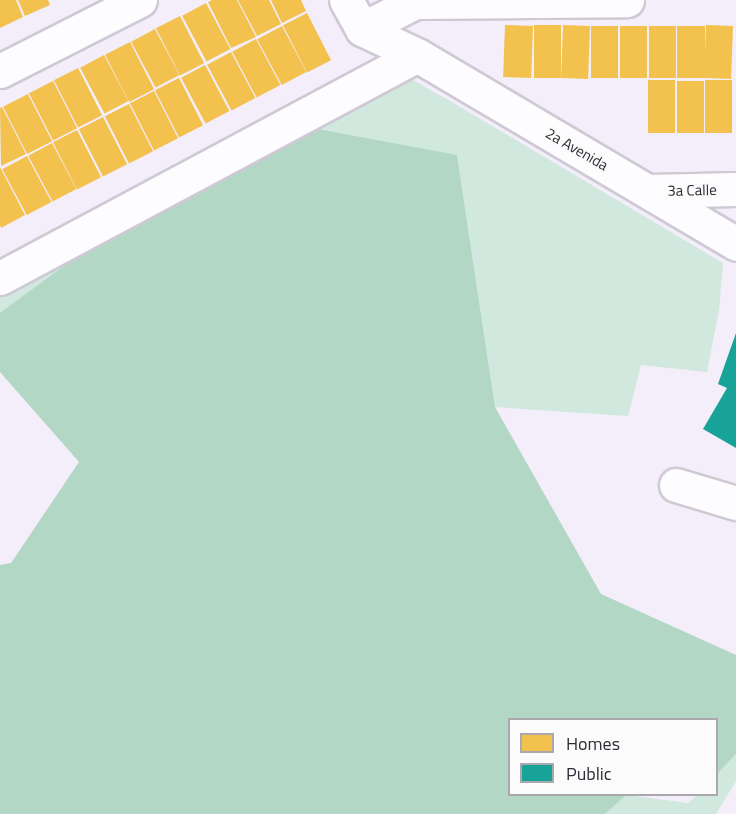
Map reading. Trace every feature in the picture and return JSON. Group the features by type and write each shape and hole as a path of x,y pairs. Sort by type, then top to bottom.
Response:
{"street":[{"path":"0,71 140,0"},
{"path":"346,0 362,29 414,1 627,0"},
{"path":"0,278 417,55 414,1"},
{"name":"2a Avenida","path":"362,29 417,55 736,244"},
{"name":"3a Calle","path":"648,191 736,189"},
{"path":"676,485 736,503"}],"green space":[{"path":"396,78 413,80 723,263 719,310 707,372 641,365 628,416 495,407 457,155 0,313 0,270"},
{"path":"307,127 457,155 495,407 601,594 736,655 736,754 718,773 718,718 508,718 508,796 625,796 605,814 0,814 0,565 11,563 79,462 0,372 0,313 106,235"},
{"path":"736,754 736,781 716,814 605,814 625,796 688,803 696,796 718,796 718,773"}],"building: Homes":[{"path":"0,0 16,0 23,17 0,28"},
{"path":"18,0 48,0 50,5 25,16"},
{"path":"237,0 256,37 231,48 208,2"},
{"path":"238,0 269,0 281,24 257,36"},
{"path":"271,0 301,0 306,11 282,23"},
{"path":"206,3 230,49 207,62 182,16"},
{"path":"307,13 331,60 307,72 283,25"},
{"path":"180,16 204,63 180,75 156,28"},
{"path":"505,25 533,26 531,78 503,77"},
{"path":"534,25 561,25 561,78 534,78"},
{"path":"563,25 590,26 588,79 561,78"},
{"path":"706,25 733,26 731,79 704,78"},
{"path":"282,26 306,72 282,85 257,39"},
{"path":"591,26 618,26 618,78 591,78"},
{"path":"620,26 647,26 647,78 620,78"},
{"path":"649,26 676,26 676,78 649,78"},
{"path":"677,26 705,26 705,78 677,78"},
{"path":"155,29 179,75 156,88 131,42"},
{"path":"256,39 280,85 257,98 232,52"},
{"path":"130,42 154,89 129,102 105,55"},
{"path":"231,52 255,98 232,111 207,65"},
{"path":"104,55 128,101 105,114 80,68"},
{"path":"205,65 229,111 206,124 181,78"},
{"path":"78,68 102,115 78,127 54,80"},
{"path":"179,78 203,125 179,137 155,90"},
{"path":"648,80 675,80 675,133 648,133"},
{"path":"705,80 732,80 732,133 705,133"},
{"path":"53,81 77,128 53,140 29,93"},
{"path":"677,81 704,81 704,133 677,133"},
{"path":"154,91 178,138 154,150 130,103"},
{"path":"28,94 52,141 27,154 3,107"},
{"path":"129,104 153,151 129,163 105,116"},
{"path":"2,107 26,154 1,166 0,108"},
{"path":"103,117 127,164 103,176 79,129"},
{"path":"77,130 101,177 77,189 53,142"},
{"path":"52,143 76,189 53,202 28,156"},
{"path":"27,156 51,202 27,215 2,169"},
{"path":"0,167 25,215 1,228 0,225"}],"building: Public":[{"path":"736,333 736,448 703,429 727,388 718,384"}]}
